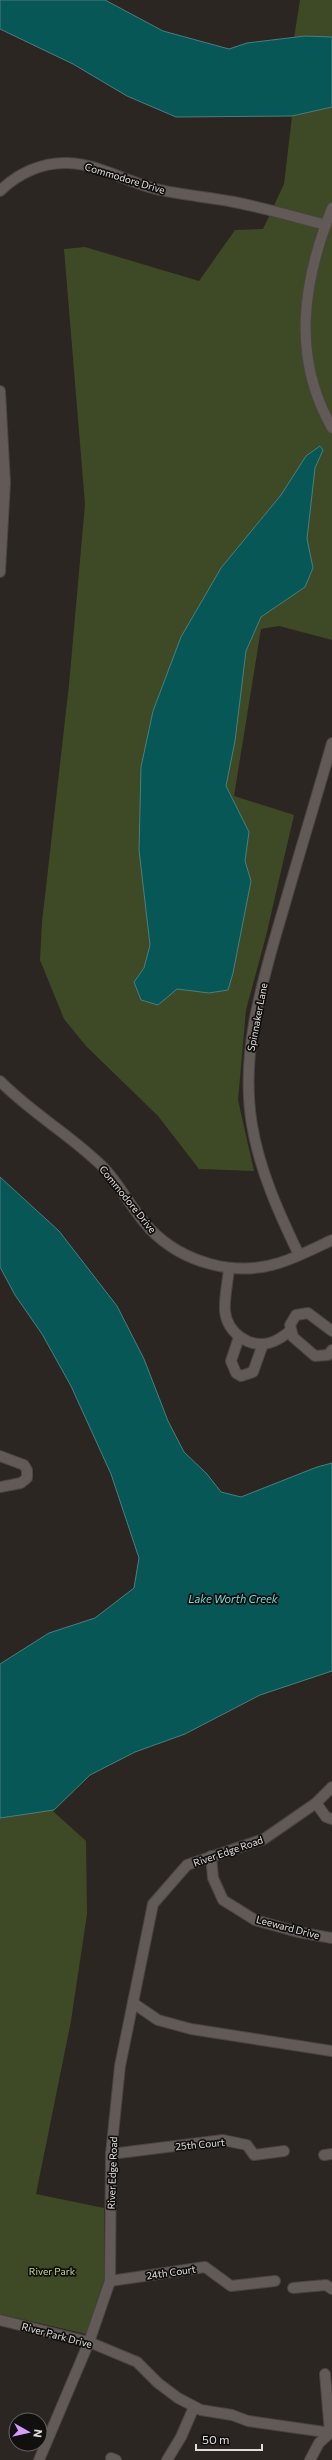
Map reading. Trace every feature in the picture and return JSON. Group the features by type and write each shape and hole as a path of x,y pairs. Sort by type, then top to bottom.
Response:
{"street":[{"name":"Commodore Drive","path":"0,191 17,177 29,171 48,165 69,163 96,168 154,189 234,202 326,225"},
{"path":"332,208 308,283 306,334 315,388 332,428"},
{"path":"0,391 3,483 0,572"},
{"name":"Spinnaker Lane","path":"300,1255 276,1208 258,1155 249,1099 249,1062 252,1031 272,948 332,743"},
{"name":"Commodore Drive","path":"0,1081 20,1100 102,1166 139,1216 164,1242 196,1260 229,1268 260,1267 300,1255"},
{"path":"300,1255 332,1240"},
{"path":"229,1268 225,1312 228,1324 238,1336 250,1342 263,1344 276,1341 290,1331"},
{"path":"332,1331 308,1313 302,1313 292,1319 290,1331 293,1337 316,1356 328,1355 332,1350"},
{"path":"238,1336 231,1361 236,1373 241,1376 253,1372 263,1344"},
{"path":"0,1456 24,1465 27,1470 26,1478 21,1483 0,1487"},
{"name":"River Edge Road","path":"39,2460 89,2342 110,2281 110,2154 120,2066 134,2003 141,1956 152,1904 187,1865 264,1839 316,1803 332,1787"},
{"path":"316,1803 326,1818 332,1819"},
{"name":"Leeward Drive","path":"211,1856 213,1878 223,1900 255,1920 298,1932 332,1938"},
{"path":"134,2003 158,2020 191,2029 332,2051"},
{"name":"25th Court","path":"110,2154 223,2140 247,2145 254,2155 284,2151"},
{"name":"24th Court","path":"110,2281 205,2267 231,2286 275,2281"},
{"path":"293,2288 326,2285 332,2289"},
{"name":"River Park Drive","path":"0,2320 89,2342 137,2362 158,2383 194,2407 248,2421 331,2433"},
{"path":"310,2460 319,2443 331,2433 326,2374"},
{"path":"167,2460 181,2437 194,2407"}],"green space":[{"path":"300,0 332,0 332,37 294,38"},
{"path":"332,107 332,640 279,626 261,629 234,796 294,815 266,936 246,1010 238,1100 254,1171 199,1169 158,1116 86,1046 64,1019 40,960 42,922 69,685 85,504 64,249 85,247 199,281 235,230 263,229 284,184 292,116"},
{"name":"River Park","path":"45,1804 86,1841 87,1914 71,2021 36,2194 104,2208 104,2280 86,2334 0,2314 0,1815"}],"water":[{"path":"0,0 105,0 163,31 229,49 247,43 305,36 332,37 332,107 292,116 176,117 127,96 73,64 0,29"},
{"path":"320,446 323,450 315,468 307,539 313,568 305,587 261,617 246,651 235,741 226,786 249,832 245,861 251,881 233,973 228,990 209,993 177,989 158,1005 141,1000 134,982 144,968 150,945 139,850 141,767 153,711 181,637 221,568 281,495 306,456"},
{"name":"Lake Worth Creek","path":"0,1177 59,1231 117,1306 144,1359 168,1421 184,1452 207,1474 221,1492 241,1497 317,1467 332,1463 332,1671 260,1695 185,1734 135,1752 90,1775 54,1810 0,1818 0,1664 49,1633 95,1618 134,1588 139,1558 111,1474 71,1386 42,1334 15,1295 0,1267"}]}
